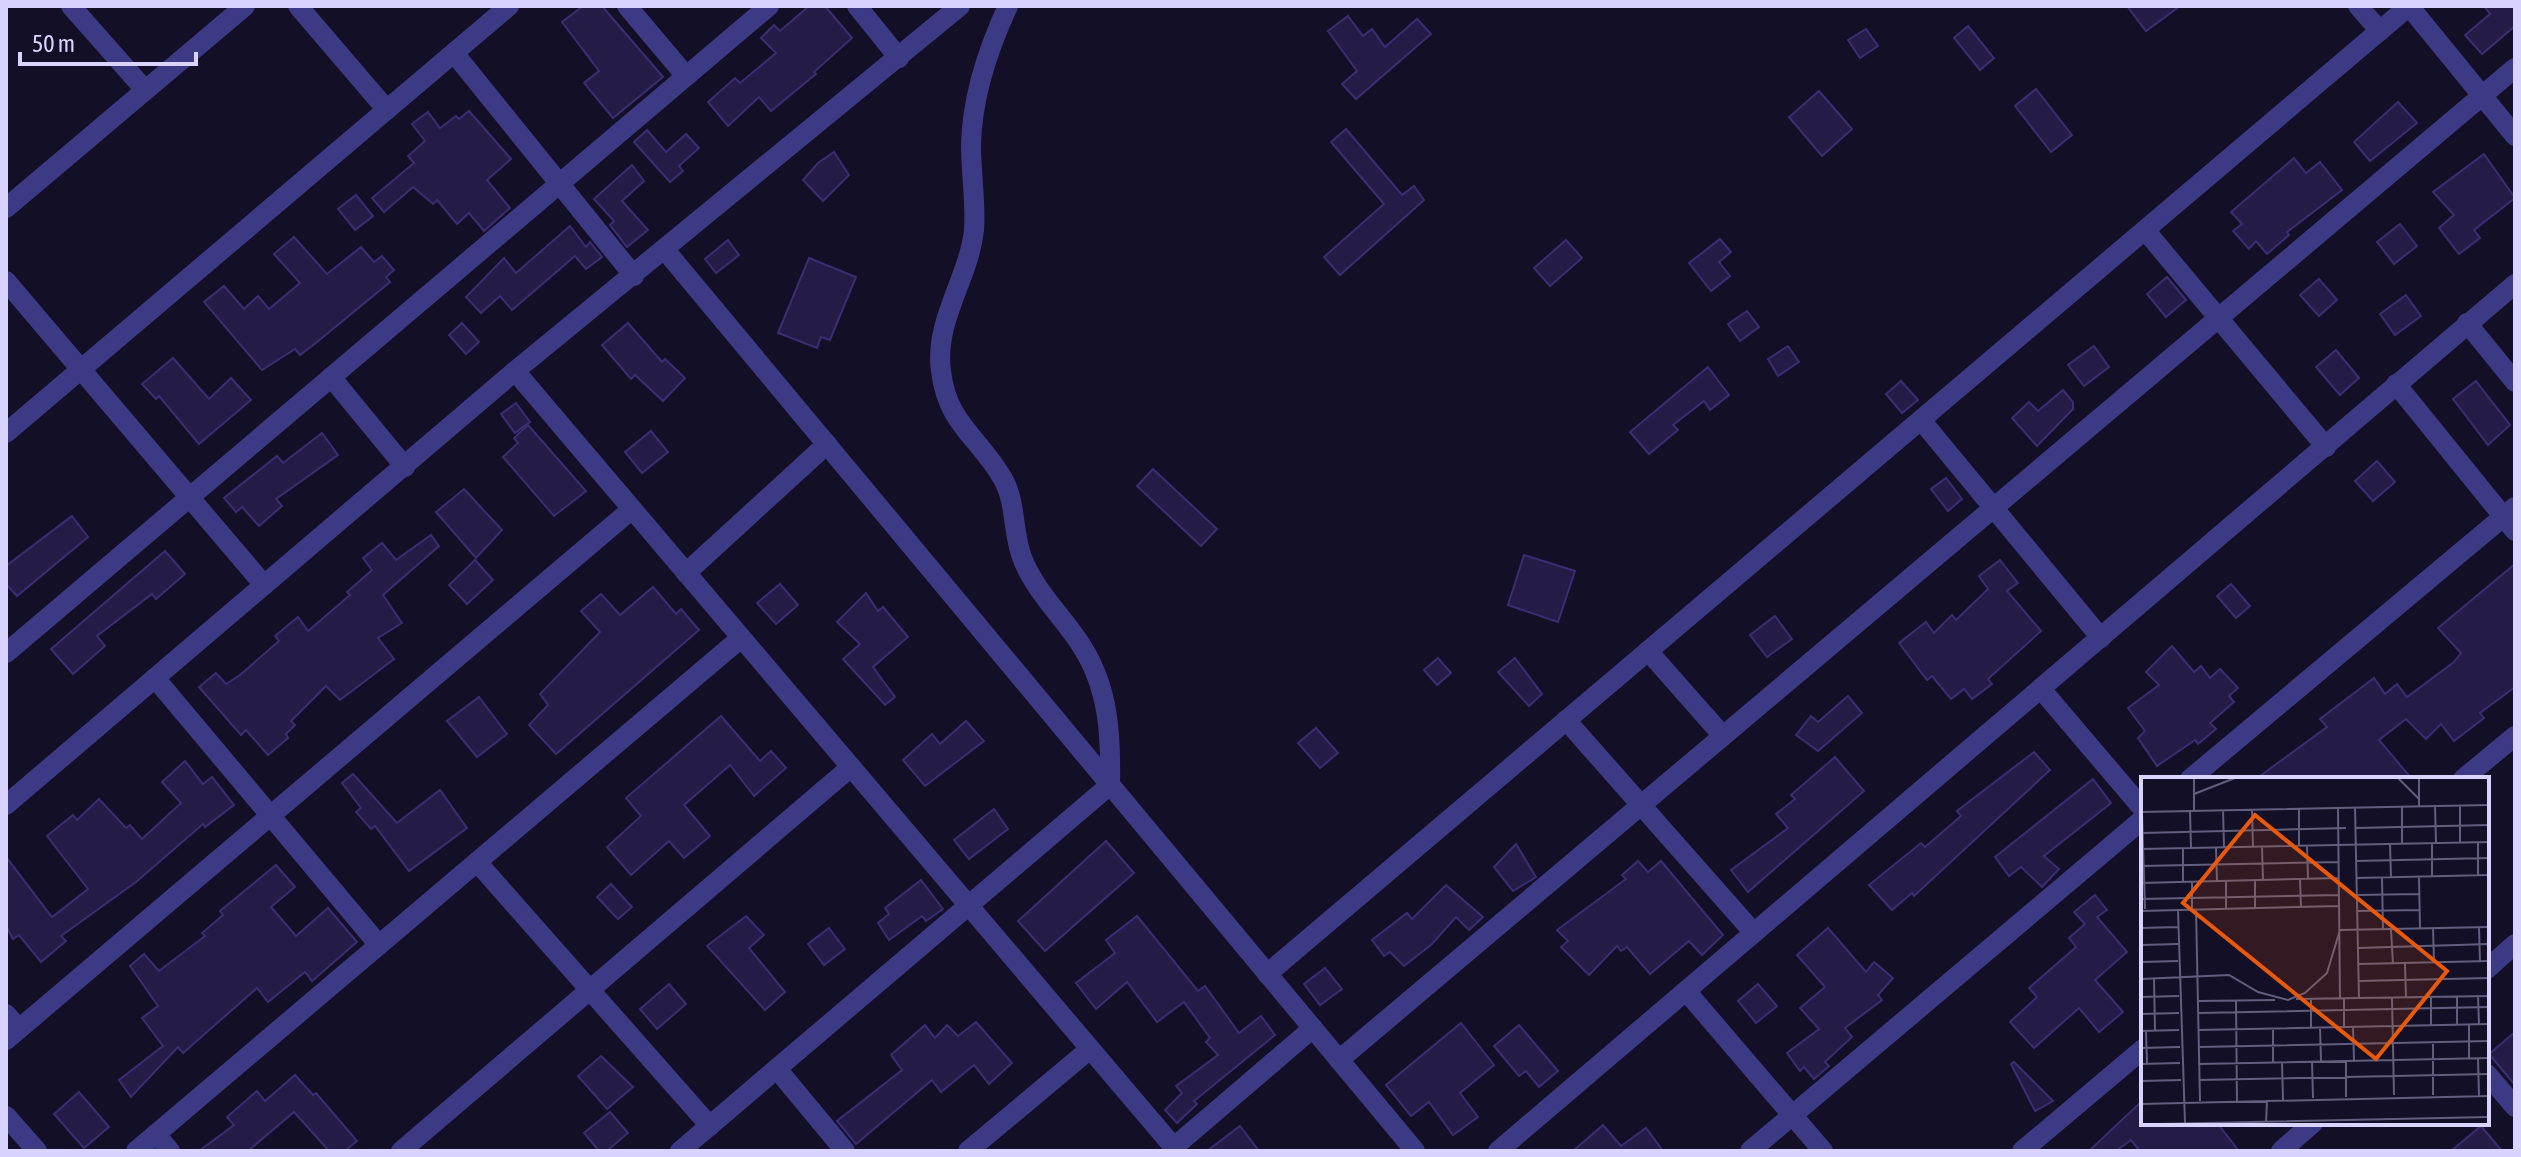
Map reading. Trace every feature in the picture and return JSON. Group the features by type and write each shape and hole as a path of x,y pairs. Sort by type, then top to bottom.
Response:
{"street":[{"path":"71,6 145,90"},
{"path":"6,208 245,6"},
{"path":"298,6 387,110"},
{"path":"6,433 509,6"},
{"path":"627,6 686,76"},
{"path":"6,653 769,6"},
{"path":"857,6 899,58"},
{"path":"6,805 515,371 960,6"},
{"path":"680,1151 1110,785 1111,734 1102,688 1082,646 1024,563 1016,538 1010,493 1001,475 964,431 947,404 940,369 940,344 964,274 974,231 971,142 983,68 1008,6"},
{"path":"2358,6 2380,31"},
{"path":"1267,974 2409,6 2515,136"},
{"path":"454,53 634,276"},
{"path":"1339,1060 2515,68"},
{"path":"2145,230 2326,447"},
{"path":"665,250 1415,1151"},
{"path":"6,281 264,585"},
{"path":"1498,1151 2515,284"},
{"path":"2467,323 2515,382"},
{"path":"515,371 1175,1149 1313,1028"},
{"path":"331,377 405,467"},
{"path":"2192,777 2511,519 2396,384"},
{"path":"1921,420 2101,638"},
{"path":"686,573 827,444"},
{"path":"10,1028 270,816 632,509"},
{"path":"136,1151 741,638"},
{"path":"1648,651 1723,736"},
{"path":"155,678 379,945"},
{"path":"2041,689 2141,807"},
{"path":"1566,720 1754,933"},
{"path":"2465,777 2515,736"},
{"path":"401,1151 851,767"},
{"path":"1750,1151 2141,821"},
{"path":"477,862 710,1126"},
{"path":"2489,967 2515,944"},
{"path":"1686,991 1823,1151"},
{"path":"968,1151 1090,1049"},
{"path":"2022,1151 2141,1051"},
{"path":"777,1069 845,1151"},
{"path":"2489,1076 2515,1107"},
{"path":"6,1116 37,1151"},
{"path":"2281,1151 2311,1125"},
{"path":"156,1134 170,1151"}],"building":[{"path":"583,6 602,6 663,77 613,118 584,83 599,71 562,22"},
{"path":"809,6 825,6 852,38 814,72 816,74 771,111 759,97 728,126 708,102 735,78 740,83 776,53 761,38 774,25 780,31"},
{"path":"2127,6 2180,6 2146,31"},
{"path":"2484,6 2515,6 2515,26 2482,54 2465,35 2490,14"},
{"path":"1348,16 1363,36 1372,29 1385,47 1417,19 1431,34 1356,99 1342,84 1357,71 1328,31"},
{"path":"1968,26 1994,58 1980,70 1954,38"},
{"path":"1866,29 1878,46 1860,58 1848,40"},
{"path":"2036,89 2072,135 2051,152 2015,106"},
{"path":"1819,91 1852,129 1822,156 1789,117"},
{"path":"2398,102 2417,123 2370,161 2354,142"},
{"path":"469,111 511,159 487,180 510,208 484,231 469,213 457,224 437,200 433,204 413,187 384,212 372,198 414,163 408,156 425,141 412,124 428,112 440,128"},
{"path":"1346,129 1402,195 1414,186 1424,200 1340,275 1324,257 1384,204 1331,142"},
{"path":"647,130 666,152 686,134 699,148 679,166 683,171 670,182 634,142"},
{"path":"834,152 849,175 823,201 803,180 818,163"},
{"path":"2484,154 2515,198 2474,230 2480,238 2459,254 2439,228 2454,215 2433,192"},
{"path":"2294,158 2306,173 2320,162 2342,190 2287,232 2289,235 2267,254 2256,241 2249,249 2233,231 2242,224 2231,212"},
{"path":"632,165 644,181 622,201 648,230 627,247 610,225 614,221 594,199"},
{"path":"356,195 373,216 355,230 338,209"},
{"path":"2400,224 2417,246 2394,264 2377,242"},
{"path":"570,226 586,247 590,242 602,257 586,269 575,256 512,310 500,296 481,313 466,297 504,258 516,273"},
{"path":"294,237 327,274 361,247 374,262 382,256 394,270 386,277 390,282 300,355 295,349 262,370 204,302 224,286 244,309 258,296 269,309 300,283 274,254"},
{"path":"1720,239 1731,252 1719,262 1730,276 1711,291 1689,263"},
{"path":"728,240 739,255 716,273 705,259"},
{"path":"1566,240 1582,258 1550,286 1534,268"},
{"path":"809,258 856,277 830,340 821,337 817,348 778,333"},
{"path":"2167,277 2186,300 2166,317 2147,294"},
{"path":"2319,279 2337,300 2319,316 2300,295"},
{"path":"2406,295 2421,316 2395,335 2380,314"},
{"path":"1747,311 1759,327 1740,341 1728,324"},
{"path":"462,323 479,342 466,354 449,335"},
{"path":"628,323 662,362 665,359 685,378 663,401 635,375 631,379 602,345"},
{"path":"1788,346 1799,362 1778,376 1768,359"},
{"path":"2094,346 2109,367 2084,386 2068,365"},
{"path":"2336,350 2359,378 2340,395 2316,367"},
{"path":"173,358 209,399 231,378 251,400 199,444 159,396 156,399 142,384"},
{"path":"1708,367 1729,395 1710,410 1704,401 1673,425 1678,430 1649,454 1630,432"},
{"path":"1901,381 1918,400 1902,413 1886,394"},
{"path":"2476,381 2510,425 2488,445 2453,399"},
{"path":"2063,390 2073,402 2073,409 2037,446 2012,418 2029,402 2038,411"},
{"path":"516,403 530,422 515,433 501,414"},
{"path":"528,425 586,491 554,516 503,457 518,443 514,438"},
{"path":"651,431 668,452 642,473 625,452"},
{"path":"322,433 338,455 276,499 282,506 259,526 242,507 236,512 224,498 277,456 283,463"},
{"path":"2377,461 2395,482 2373,501 2355,481"},
{"path":"1153,469 1217,529 1201,546 1137,486"},
{"path":"1946,478 1962,499 1948,511 1931,489"},
{"path":"464,489 502,530 476,558 436,512"},
{"path":"72,516 88,537 17,596 6,584 6,566"},
{"path":"431,535 439,546 383,595 402,623 378,638 394,659 340,700 326,686 291,721 295,725 286,734 288,738 268,755 246,730 241,735 199,687 216,673 226,684 240,675 279,641 275,636 298,617 308,631 350,595 347,592 372,570 363,558 382,543 396,560"},
{"path":"165,551 185,574 156,599 152,594 97,636 105,646 73,674 51,649"},
{"path":"1524,555 1575,571 1558,622 1508,605"},
{"path":"475,560 493,580 467,604 449,585"},
{"path":"2000,560 2018,583 2007,591 2041,631 1988,679 1992,684 1972,699 1964,689 1951,699 1932,676 1927,680 1899,643 1926,622 1934,633 1952,615 1956,620 1988,589 1979,576"},
{"path":"2515,564 2515,687 2480,713 2484,718 2454,741 2441,724 2426,739 2406,719 2379,740 2410,777 2259,777 2327,727 2320,719 2374,678 2385,694 2397,684 2407,697 2454,662 2461,653 2438,628"},
{"path":"780,584 798,605 776,624 757,603"},
{"path":"2231,584 2250,606 2236,618 2217,596"},
{"path":"653,587 676,614 681,609 699,630 556,754 529,725 548,705 540,694 600,632 581,611 601,594 620,615"},
{"path":"866,593 878,611 883,607 908,637 873,667 895,697 885,705 843,659 860,644 837,622"},
{"path":"1775,616 1792,639 1767,657 1750,635"},
{"path":"2172,646 2194,672 2201,666 2210,678 2220,669 2238,688 2229,696 2234,702 2210,723 2216,729 2198,744 2195,740 2157,766 2138,738 2145,731 2128,708 2159,685 2146,672"},
{"path":"1438,658 1451,673 1437,685 1424,670"},
{"path":"1515,658 1542,694 1529,706 1498,672"},
{"path":"1848,696 1862,713 1818,751 1796,735 1811,716 1818,722"},
{"path":"479,697 507,734 477,757 447,721"},
{"path":"721,716 760,761 771,751 786,768 754,796 730,765 684,805 710,836 684,858 669,841 631,875 607,847 641,816 626,798"},
{"path":"966,721 984,741 925,786 903,760 932,734 940,744"},
{"path":"1316,728 1338,753 1320,768 1298,743"},
{"path":"2034,752 2050,770 1914,896 1912,893 1892,910 1869,885 1921,843 1925,847 1961,816 1957,811"},
{"path":"1835,757 1864,791 1748,892 1731,870 1788,828 1776,814 1795,799 1791,795"},
{"path":"185,761 203,784 212,777 234,805 205,827 203,824 136,882 61,936 66,941 41,962 19,935 13,939 6,926 6,857 52,917 88,889 47,836 73,815 77,820 99,799 126,828 130,825 142,839 181,803 162,782"},
{"path":"353,774 397,823 440,790 467,828 409,871 375,826 371,829 356,812 361,808 342,783"},
{"path":"2093,779 2111,803 2044,856 2059,869 2042,887 2021,867 2009,876 1995,857"},
{"path":"994,809 1008,829 969,859 954,840"},
{"path":"1106,841 1134,873 1045,951 1018,921"},
{"path":"1516,844 1536,877 1513,891 1494,867"},
{"path":"1638,861 1648,872 1661,861 1723,935 1702,955 1689,941 1650,974 1627,947 1621,951 1617,946 1589,975 1561,947 1568,941 1557,930 1626,879 1622,875"},
{"path":"276,865 295,887 271,907 296,936 328,908 357,942 312,981 305,972 268,1002 257,988 183,1053 178,1047 131,1097 119,1080 163,1046 142,1018 158,1006 130,966 144,954 159,971 205,936 202,933 223,915 220,911"},
{"path":"921,880 943,909 926,921 922,916 889,940 878,923 889,914 885,908"},
{"path":"611,884 632,907 618,919 597,897"},
{"path":"1446,885 1483,917 1469,930 1456,917 1432,944 1404,966 1390,952 1384,956 1372,940 1407,913 1412,919"},
{"path":"2095,895 2107,910 2097,917 2127,952 2095,980 2123,1012 2099,1032 2079,1008 2034,1048 2010,1022 2037,997 2029,988 2076,947 2069,938 2085,924 2074,912"},
{"path":"746,916 764,935 749,948 785,992 765,1010 707,946"},
{"path":"1137,916 1198,991 1205,986 1239,1033 1261,1016 1275,1035 1194,1101 1197,1104 1177,1123 1165,1110 1182,1093 1176,1086 1218,1055 1206,1042 1210,1038 1184,1002 1157,1022 1127,982 1096,1009 1076,983 1115,953 1106,940"},
{"path":"829,928 845,949 824,965 808,944"},
{"path":"1828,928 1866,972 1874,962 1893,978 1878,995 1882,1000 1845,1028 1852,1037 1825,1062 1829,1066 1814,1079 1804,1067 1800,1071 1787,1053 1819,1029 1800,1008 1825,987 1797,955"},
{"path":"1325,968 1342,989 1320,1005 1304,984"},
{"path":"669,984 686,1004 657,1029 640,1009"},
{"path":"1758,984 1777,1006 1756,1023 1738,1001"},
{"path":"976,1022 1012,1063 989,1084 974,1065 941,1092 932,1080 856,1144 837,1121 902,1070 891,1055 925,1025 935,1038 947,1025 958,1036"},
{"path":"1461,1023 1494,1065 1460,1093 1478,1117 1453,1135 1429,1102 1411,1116 1386,1085"},
{"path":"1519,1025 1558,1071 1539,1087 1526,1071 1519,1076 1494,1046"},
{"path":"2515,1032 2515,1085 2489,1054"},
{"path":"601,1056 633,1087 607,1109 578,1076"},
{"path":"2014,1062 2053,1101 2035,1111 2011,1064"},
{"path":"295,1075 313,1095 316,1093 357,1141 345,1151 329,1151 294,1112 248,1151 199,1151 234,1125 227,1117 257,1091 265,1101"},
{"path":"79,1092 109,1127 84,1148 54,1114"},
{"path":"2141,1102 2141,1125 2219,1125 2239,1151 2140,1151 2131,1140 2116,1151 2089,1151"},
{"path":"610,1112 628,1133 607,1151 599,1151 584,1133"},
{"path":"1603,1125 1621,1146 1646,1128 1663,1151 1573,1151"},
{"path":"1240,1126 1259,1151 1207,1151"},
{"path":"2481,1126 2502,1151 2451,1151"}]}
